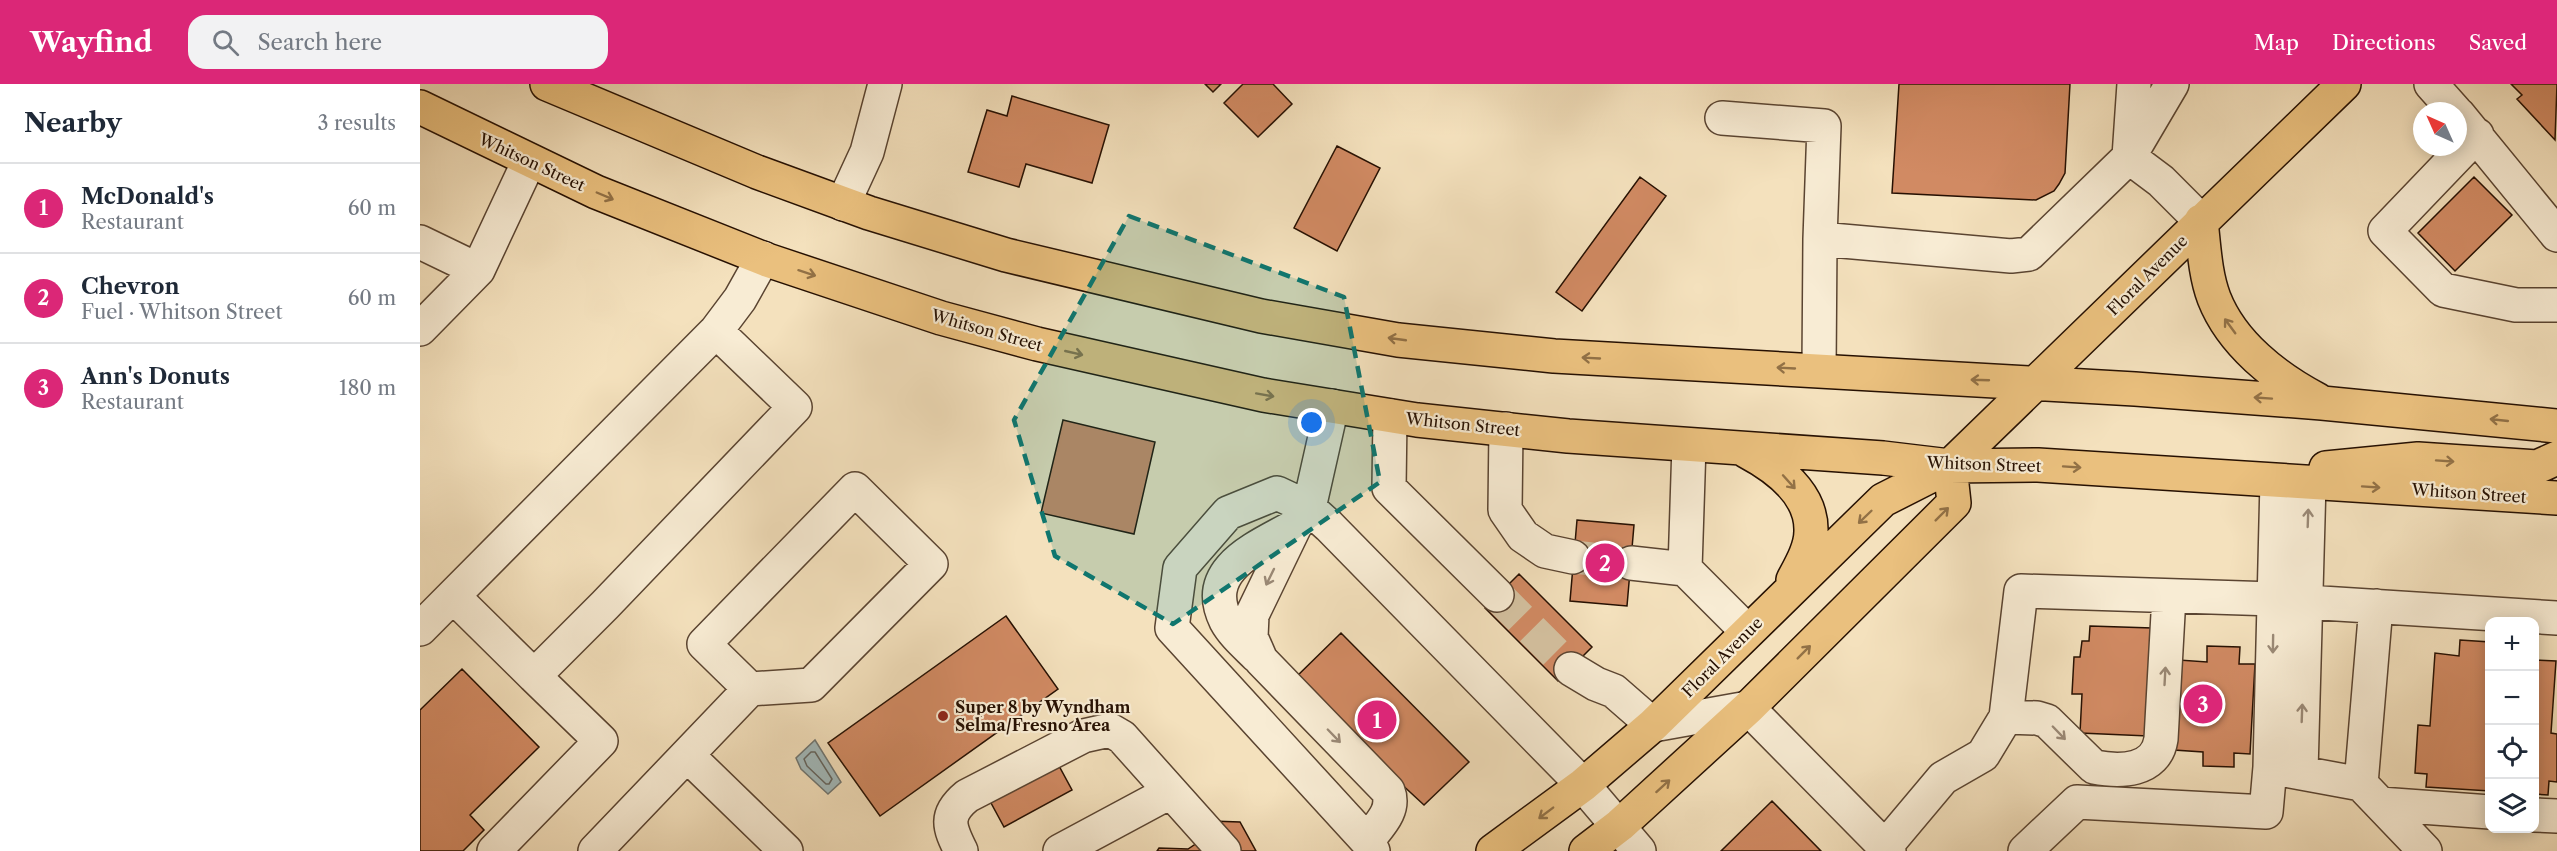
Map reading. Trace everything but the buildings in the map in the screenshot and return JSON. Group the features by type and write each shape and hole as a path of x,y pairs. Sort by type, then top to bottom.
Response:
{"main road":[{"path":"547,84 659,133 843,204 1006,255 1261,316 1398,340 1554,356 2039,382 2322,403 2557,426"},
{"name":"Floral Avenue","path":"1506,848 1653,725 1883,500 1950,466 2039,382 2200,221 2344,84"},
{"name":"Whitson Street","path":"420,107 529,161 687,230 763,258 941,318 1037,344 1263,395 1390,416 1506,429 1689,445 1883,458 1950,466 2038,465 2557,498"},
{"path":"2200,221 2208,278 2214,297 2226,320 2246,346 2268,368 2283,380 2322,403"},
{"path":"1741,449 1761,459 1784,476 1801,497 1806,508 1811,533 1807,550 1786,593"},
{"path":"2309,483 2328,467 2418,459 2537,467 2557,458"},
{"path":"1586,851 1620,825 1748,708 1954,503 1950,466"}],"lane":[{"path":"843,204 867,152 885,84"},
{"path":"2128,157 2134,84"},
{"path":"1820,238 2011,256 2028,255 2128,157 2172,84"},
{"path":"2430,84 2447,102"},
{"path":"1722,118 1824,126 1819,370"},
{"path":"2467,124 2557,235"},
{"path":"2438,156 2385,231 2443,290 2516,304 2557,305"},
{"path":"2128,157 2161,181 2200,221"},
{"path":"420,329 478,270 529,161"},
{"path":"420,242 478,270"},
{"path":"420,629 716,331 740,299 763,258"},
{"path":"534,676 606,606 795,407 716,331"},
{"path":"1332,406 1302,517 1252,615 1251,638 1261,660 1388,791 1391,799 1388,813 1370,846 1173,628 1180,568 1228,513 1277,493 1302,517 1583,785 1620,825 1639,851"},
{"path":"1390,416 1389,488 1497,596"},
{"path":"1506,429 1505,510 1523,536 1545,551 1574,557"},
{"path":"1685,568 1689,445"},
{"path":"2277,481 2274,599 2285,769"},
{"path":"2025,851 2076,802 2266,812 2285,769 2306,602 2309,483"},
{"path":"595,851 750,689 811,684 931,564 855,489 704,644 750,689"},
{"path":"1631,563 1685,568 1747,631"},
{"path":"1570,669 1614,691 1653,725 1748,708 1887,849 1943,778 1983,755 2007,717 2021,591 2274,599"},
{"path":"453,596 601,741 494,851"},
{"path":"2007,717 2037,718 2047,721 2094,767 2133,769 2149,761 2160,748 2162,739 2169,596"},
{"path":"2306,602 2557,618"},
{"path":"2376,606 2371,794 2425,851"},
{"path":"961,851 951,829 950,821 959,803 1093,732 1110,730 1122,737 1224,851"},
{"path":"687,755 784,850"},
{"path":"2285,769 2371,794 2485,811"},
{"path":"1075,848 1170,792"},
{"path":"2539,815 2557,816"}],"highlighted area":[{"path":"1129,216 1344,297 1380,482 1173,624 1055,556 1014,420"}],"water":[{"path":"815,740 841,782 828,794 801,769 796,758"}],"tunnel":[{"path":"1573,557 1631,563"},
{"path":"1497,595 1571,669"}],"place":[{"name":"Chevron","path":"1605,563"},
{"name":"Ann's Donuts","path":"2203,704"},
{"name":"Super 8 by Wyndham Selma/Fresno Area","path":"943,716"},
{"name":"McDonald's","path":"1377,720"}]}
